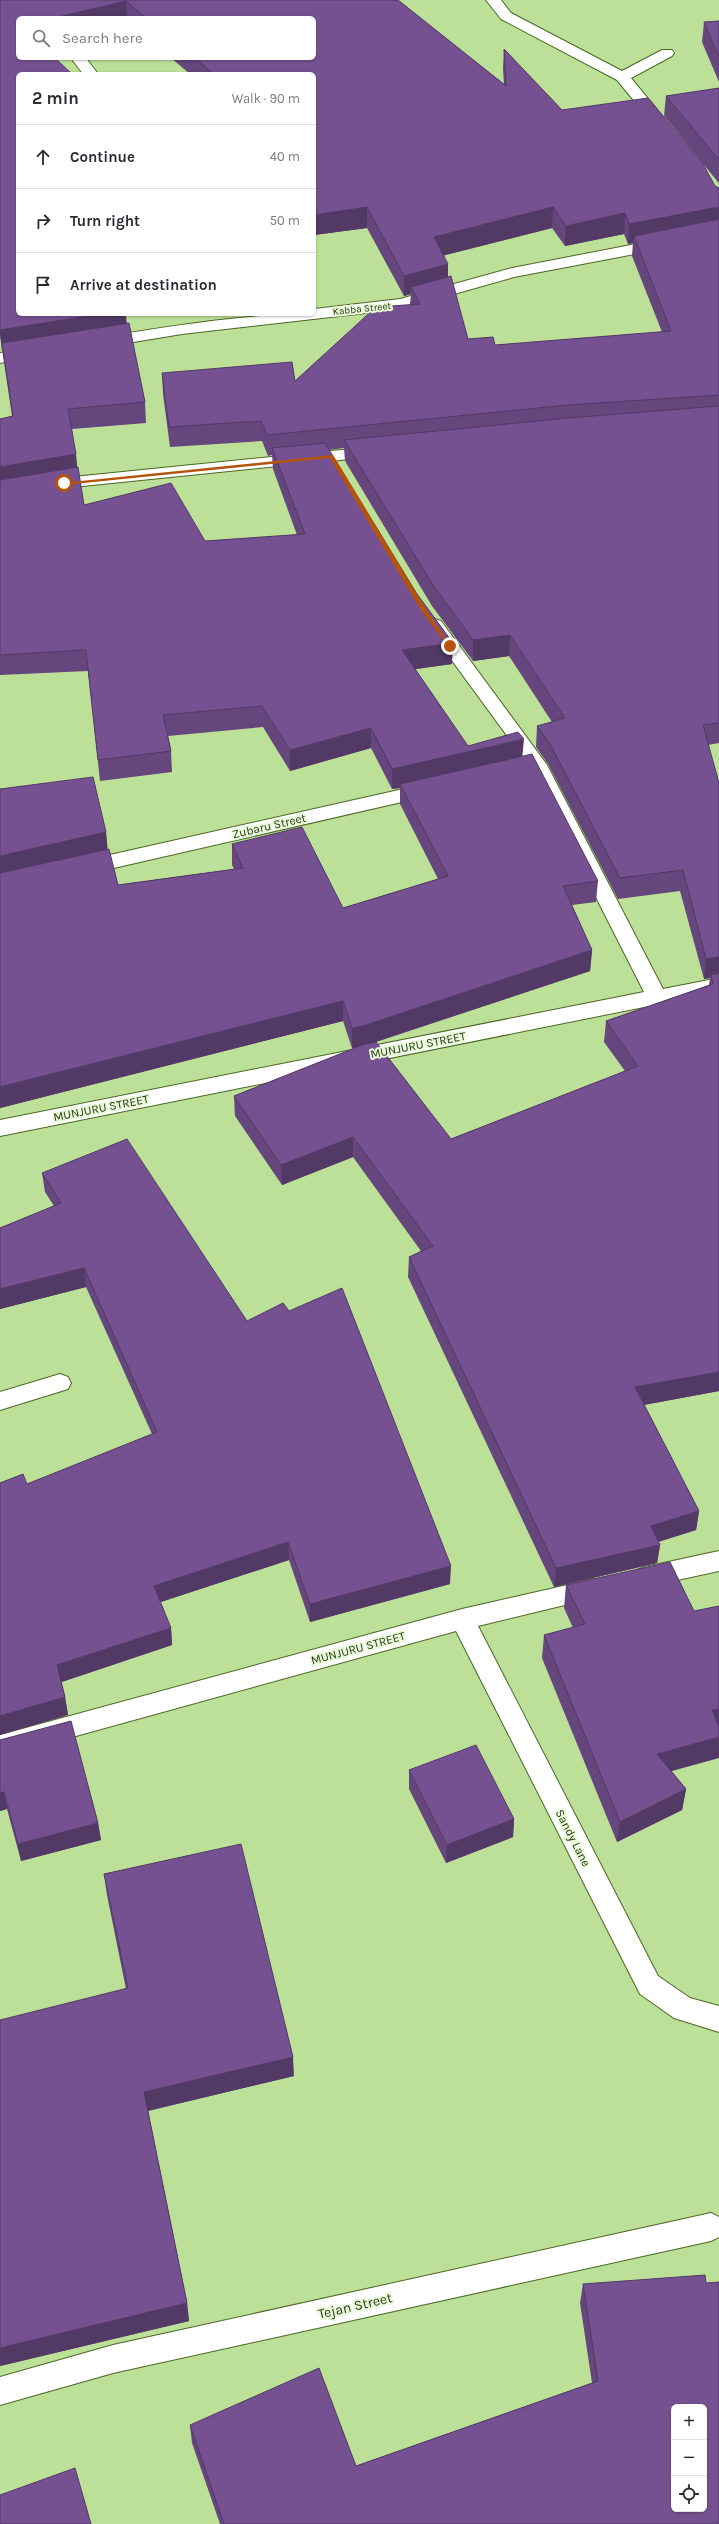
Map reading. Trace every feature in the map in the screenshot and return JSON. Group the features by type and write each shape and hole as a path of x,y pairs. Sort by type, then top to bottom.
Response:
{"street":[{"path":"493,0 506,16 622,77 670,136"},
{"path":"622,77 666,53"},
{"path":"80,60 89,72"},
{"name":"Kabba Street","path":"316,314 401,304 512,273 719,233"},
{"name":"Kabba Street","path":"91,344 182,329 296,316"},
{"path":"0,358 46,351"},
{"path":"0,495 64,483 336,463 386,450"},
{"path":"424,610 538,765 657,997"},
{"path":"515,770 538,765"},
{"name":"Zubaru Street","path":"62,872 445,786"},
{"name":"MUNJURU STREET","path":"0,1128 719,985"},
{"path":"0,1400 60,1383"},
{"name":"MUNJURU STREET","path":"0,1746 462,1619 719,1560"},
{"name":"Sandy Lane","path":"462,1619 649,1985 683,2010 719,2019"},
{"name":"Tejan Street","path":"0,2391 113,2359 711,2227"}],"building":[{"path":"0,0 398,0 506,86 504,49 562,110 648,98 703,164 715,186 719,188 719,207 629,224 625,213 566,226 553,207 434,237 448,264 404,276 367,207 316,215 316,72 212,72 196,60 316,60 316,16 144,16 126,1 62,16 16,16 16,60 57,60 70,72 16,72 16,316 88,316 0,330"},
{"path":"719,21 719,57 704,22"},
{"path":"719,88 719,160 666,96"},
{"path":"719,219 719,395 568,405 267,435 261,421 169,427 162,373 292,362 295,381 376,307 420,304 411,287 451,276 468,339 493,337 495,345 671,331 634,236"},
{"path":"129,323 145,402 68,409 76,454 0,467 0,419 13,416 2,343"},
{"path":"719,406 719,723 703,725 719,783 719,957 706,959 683,870 620,878 550,744 537,726 565,718 510,635 473,640 433,585 344,440 568,418"},
{"path":"325,443 417,594 453,643 402,650 468,746 518,732 524,739 392,769 371,728 290,750 262,706 163,715 171,751 98,760 86,650 0,655 0,480 78,467 84,505 171,483 205,541 305,534 272,448"},
{"path":"532,754 598,881 563,886 592,950 363,1026 352,1028 343,1001 0,1087 0,873 109,849 118,885 243,868 232,844 302,827 343,908 448,876 400,784"},
{"path":"93,777 106,832 0,856 0,789"},
{"path":"719,973 719,1372 635,1387 699,1511 651,1526 660,1545 556,1568 409,1257 433,1246 353,1137 281,1165 234,1096 365,1044 376,1042 451,1139 638,1066 606,1021 713,984 711,975"},
{"path":"127,1139 247,1321 283,1303 289,1311 342,1288 451,1566 310,1604 288,1542 154,1586 171,1628 57,1665 65,1697 0,1716 0,1483 23,1474 27,1484 157,1432 84,1268 0,1289 0,1228 61,1203 42,1173"},
{"path":"670,1562 694,1611 719,1606 719,1709 712,1710 719,1727 719,1737 657,1754 686,1789 620,1822 544,1635 585,1624 566,1585"},
{"path":"71,1721 98,1823 18,1844 4,1792 0,1793 0,1740"},
{"path":"476,1745 514,1819 447,1845 409,1770"},
{"path":"241,1844 293,2057 144,2092 187,2303 0,2348 0,2020 128,1988 104,1874"},
{"path":"705,2275 706,2283 719,2282 719,2524 224,2524 190,2425 319,2368 356,2466 598,2381 583,2284"},
{"path":"75,2468 91,2524 0,2524 0,2495"}],"route":[{"path":"64,483 332,456 424,610 450,646"}]}
